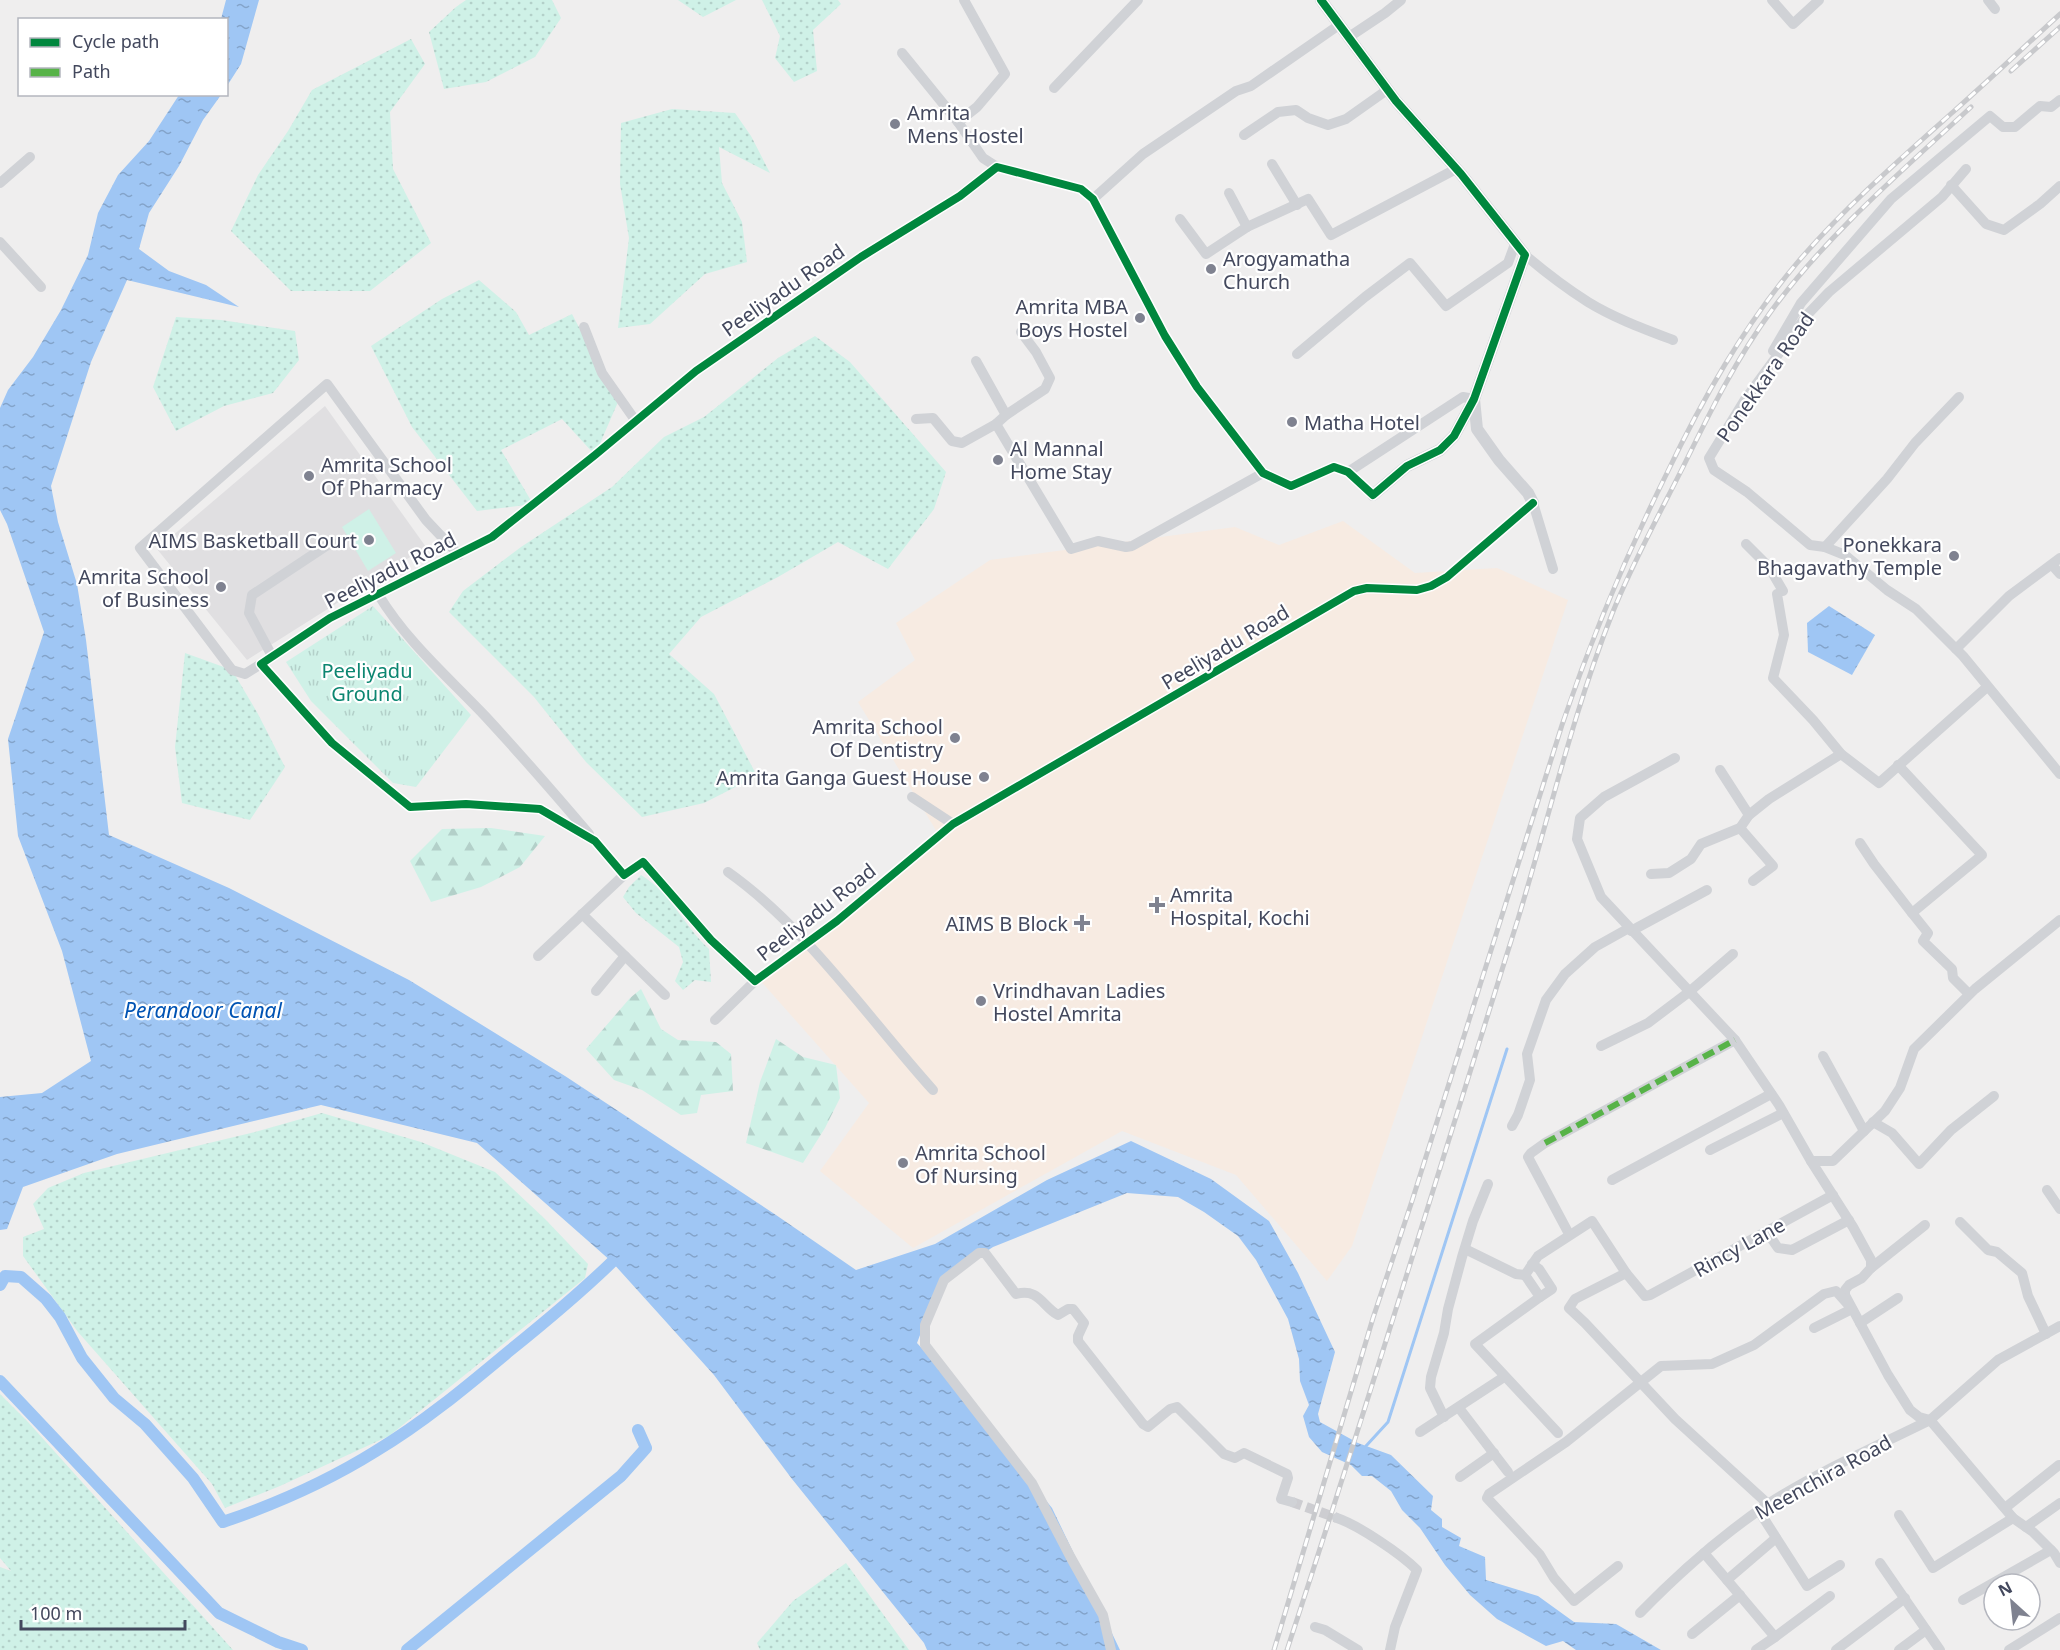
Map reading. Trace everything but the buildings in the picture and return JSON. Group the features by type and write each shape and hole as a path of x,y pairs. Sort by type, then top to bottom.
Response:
{"street":[{"path":"958,122 977,107 1005,74 964,0"},
{"path":"1054,88 1138,0"},
{"path":"1321,0 1387,90 1456,169 1525,255 1546,273 1588,302 1672,340"},
{"path":"1348,37 1401,0"},
{"path":"1772,0 1794,24 1819,0"},
{"path":"1093,199 1143,154 1236,91 1251,86 1339,25"},
{"path":"902,53 958,122 983,158 997,166 1081,189 1093,199 1165,336 1197,387 1263,473 1291,486 1334,467 1348,472 1373,495 1407,466 1440,450 1454,436 1474,399 1525,255"},
{"path":"1244,135 1278,112 1296,110 1308,118 1328,125 1346,119 1387,90"},
{"path":"1744,401 1744,396 1801,303 1891,198 1990,116 2003,127 2015,127 2040,106 2051,107 2060,100"},
{"path":"0,183 30,157"},
{"path":"1272,164 1297,206"},
{"name":"Peeliyadu Road","path":"459,555 426,520 327,384 140,548 232,670 245,674 330,618 459,555 492,537 696,371 861,256 960,196 997,166"},
{"path":"1180,219 1206,254 1247,227 1308,199 1331,235 1456,169"},
{"name":"Ponekkara Road","path":"1966,169 1907,227 1829,292 1807,315 1744,401 1709,458 1714,470 1747,492 1810,545 1825,547 1852,559 1887,590 1916,609 1956,649 2060,773"},
{"path":"1952,185 1986,224 2004,230 2060,186"},
{"path":"1229,193 1247,227"},
{"path":"0,242 41,287"},
{"path":"1297,354 1410,263 1446,306 1508,263 1515,244"},
{"path":"584,327 602,373 635,420"},
{"path":"916,419 933,418 952,441 962,443 996,424 1045,388 1050,378 1036,352 1021,333"},
{"path":"976,361 1006,415"},
{"path":"1348,472 1463,397 1474,399"},
{"path":"1825,547 1887,479 1915,443 1959,397"},
{"path":"1474,399 1477,429 1499,460 1528,493 1553,569"},
{"path":"996,424 1071,549 1098,541 1126,547 1132,546 1263,473"},
{"name":"Peeliyadu Road","path":"624,875 643,862 711,940 754,981 837,921 953,824 1354,591 1367,588 1417,590 1431,586 1448,576 1533,503"},
{"path":"272,656 249,613 252,595 332,542"},
{"path":"1746,544 1769,567 1780,592 1784,635 1773,678 1813,720 1841,754 1879,783 1987,687"},
{"path":"1956,649 2009,596 2056,562 2060,574"},
{"path":"378,594 392,618 429,661 485,717 624,875 538,956"},
{"path":"261,663 332,743 410,807 466,804 540,809 595,841"},
{"path":"1651,874 1669,873 1691,859 1701,844 1740,828 1749,815 1769,799 1841,754"},
{"path":"1675,758 1604,797 1580,818 1577,839 1601,897 1735,1040 1849,1220 1871,1260 1870,1268"},
{"path":"1898,765 1982,855 1912,913"},
{"path":"1720,770 1749,815"},
{"path":"912,797 953,824"},
{"path":"1740,828 1773,866 1754,881"},
{"path":"1860,843 1928,933 1923,941 1952,969 1953,978 1969,994"},
{"path":"728,872 746,885 807,942 933,1090"},
{"path":"1512,1126 1530,1080 1527,1054 1546,1000 1565,974 1595,947 1707,890"},
{"path":"582,914 665,995"},
{"path":"1812,1161 1833,1161 1874,1122 1885,1111 1900,1088 1914,1049 1969,994 2060,920"},
{"path":"1601,1046 1648,1023 1733,954"},
{"path":"596,991 625,956"},
{"path":"715,1020 754,981"},
{"path":"1569,1234 1528,1157 1531,1153 1545,1143 1735,1040"},
{"path":"1822,1056 1864,1131"},
{"path":"1612,1180 1771,1094"},
{"path":"1874,1122 1892,1133 1919,1164 1951,1130 1994,1096"},
{"path":"1710,1150 1783,1113"},
{"path":"1444,1417 1430,1388 1431,1377 1465,1249 1488,1184"},
{"path":"2048,1190 2060,1209"},
{"name":"Rincy Lane","path":"1626,1273 1644,1296 1650,1295 1833,1195"},
{"path":"1767,1232 1778,1248 1792,1250 1849,1220"},
{"path":"1525,1275 1538,1256 1592,1221 1626,1273 1575,1299 1569,1308 1764,1508 1776,1538 1807,1586 1840,1565"},
{"path":"1960,1222 1988,1250 1997,1252 2022,1273 2028,1296 2046,1334"},
{"path":"1925,1225 1870,1268 1862,1278 1849,1285 1845,1290 1845,1295 1910,1410 1919,1417 1930,1420 2013,1518 2051,1550 2060,1563"},
{"path":"1465,1249 1516,1274 1525,1275 1540,1297"},
{"path":"1111,1650 1103,1616 1032,1483 925,1345 925,1325 944,1280 980,1253 985,1253 1016,1294 1023,1292 1039,1297 1058,1315 1068,1308 1073,1309 1084,1323 1078,1341 1143,1424 1148,1427 1170,1409 1177,1407 1224,1454 1235,1458 1244,1453 1287,1474 1288,1478 1281,1499 1292,1502"},
{"path":"1532,1264 1539,1269 1552,1289 1475,1344 1558,1433"},
{"path":"1618,1566 1574,1601 1554,1578 1540,1556 1487,1498 1489,1494 1566,1442 1661,1366 1712,1364 1754,1345 1824,1294 1836,1291 1852,1308"},
{"path":"1860,1323 1898,1298"},
{"path":"1814,1328 1852,1308"},
{"name":"Meenchira Road","path":"1640,1613 1704,1553 1764,1508 1808,1481 1930,1420 1998,1360 2060,1326"},
{"path":"1420,1432 1504,1377"},
{"path":"1459,1408 1508,1472"},
{"path":"1460,1477 1494,1453"},
{"path":"2005,1508 2059,1465"},
{"path":"2026,1527 2060,1503"},
{"path":"1899,1515 1933,1568 2013,1518"},
{"path":"1337,1518 1350,1523 1417,1570 1395,1627 1390,1650"},
{"path":"1727,1580 1776,1538"},
{"path":"1963,1600 2051,1550"},
{"path":"1704,1553 1774,1637"},
{"path":"1880,1563 1940,1650"},
{"path":"1692,1634 1740,1595"},
{"path":"1756,1650 1830,1596"},
{"path":"1836,1650 1905,1598"},
{"path":"2009,1650 2060,1618"},
{"path":"1315,1627 1325,1630 1358,1650"},
{"path":"1899,1650 1926,1630"}],"shaded area":[{"name":"Amrita School Of Pharmacy","path":"325,406 426,547 247,660 157,549"},
{"name":"Amrita Hospital, Kochi","path":"1343,521 1415,573 1497,568 1568,600 1352,1246 1327,1281 1236,1175 1122,1131 913,1248 820,1171 869,1103 758,978 937,832 858,702 915,660 896,623 990,560 1235,527 1279,545"}],"green space":[{"path":"466,0 552,0 561,18 535,57 486,82 444,89 429,32"},
{"path":"678,0 736,0 703,17"},
{"path":"762,0 838,0 841,4 813,30 817,71 794,82 775,58 780,36"},
{"path":"411,39 425,64 390,112 393,169 431,243 370,291 291,291 231,231 258,175 312,90"},
{"path":"672,109 735,113 751,136 770,173 719,147 722,183 742,222 747,262 705,274 650,324 618,328 629,238 620,184 621,123"},
{"path":"479,280 516,312 529,335 572,314 618,402 595,455 562,419 501,450 533,504 477,511 412,427 371,346 442,299"},
{"path":"176,317 221,320 295,331 299,360 273,393 224,406 176,431 153,387"},
{"path":"815,336 850,362 946,472 934,509 888,569 838,542 778,577 701,617 669,654 714,694 757,776 704,803 642,817 586,762 534,697 449,612 463,591 521,547 612,487 664,437 704,417 778,358"},
{"name":"AIMS Basketball Court","path":"369,509 396,553 368,571 342,527"},
{"name":"Peeliyadu Ground","path":"373,606 471,715 416,787 393,783 311,701 286,662"},
{"path":"185,653 232,670 285,767 250,820 182,803 175,747"},
{"path":"491,828 545,836 520,867 481,887 431,902 410,861 442,829"},
{"path":"641,875 661,891 709,949 711,982 695,980 683,990 675,981 683,962 679,947 636,913 623,897"},
{"path":"641,989 661,1029 678,1040 716,1042 731,1054 733,1091 701,1095 697,1113 681,1115 642,1090 614,1080 586,1049 630,998"},
{"path":"776,1039 803,1057 836,1065 840,1098 825,1128 803,1163 746,1143 760,1082"},
{"path":"322,1113 421,1142 495,1172 588,1264 585,1278 389,1436 280,1486 225,1508 212,1484 78,1332 23,1256 23,1237 44,1229 33,1204 48,1188 84,1173 255,1132"},
{"path":"0,1394 28,1422 233,1650 0,1650 0,1567 11,1571 0,1558"},
{"path":"846,1563 909,1650 760,1650 757,1643 793,1601"}],"water":[{"path":"226,0 259,0 241,64 228,84 228,18 221,18"},
{"name":"Perandoor Canal","path":"178,96 220,96 203,120 179,166 149,213 139,249 169,271 206,285 239,307 127,280 91,362 51,486 58,522 77,584 86,640 109,835 229,888 409,980 565,1076 856,1270 935,1244 1047,1180 1131,1141 1211,1179 1269,1221 1298,1273 1335,1352 1318,1414 1320,1422 1358,1443 1391,1455 1433,1496 1431,1510 1442,1519 1442,1527 1461,1538 1459,1546 1485,1557 1486,1580 1538,1596 1574,1622 1616,1624 1661,1650 1576,1650 1563,1641 1546,1646 1497,1619 1470,1595 1445,1565 1420,1528 1402,1510 1391,1491 1372,1476 1362,1476 1351,1465 1322,1452 1309,1437 1303,1416 1309,1405 1300,1381 1299,1359 1288,1319 1256,1260 1238,1236 1178,1197 1127,1193 993,1247 940,1282 917,1343 939,1367 1052,1508 1120,1650 927,1650 924,1643 792,1479 714,1375 612,1262 477,1143 321,1105 117,1154 23,1187 7,1229 0,1230 0,1097 42,1093 91,1061 62,951 18,836 8,739 44,632 7,524 0,510 0,408 8,390 33,357 61,310 88,255 98,213 118,175 149,141"},
{"path":"1829,606 1875,635 1852,675 1808,652 1807,623"}],"waterway":[{"path":"1366,1446 1388,1422 1507,1049"},
{"path":"0,1285 5,1276 21,1277 46,1299 60,1317 82,1358 114,1398 145,1424 193,1478 223,1522 263,1508 320,1482 393,1440 427,1417 476,1378 561,1308 612,1262"},
{"path":"0,1381 219,1613 278,1642 302,1650"},
{"path":"407,1650 621,1476 646,1448 638,1430"}],"tunnel":[{"path":"1292,1502 1337,1518"}],"railway":[{"path":"1274,1650 1373,1318 1562,725 1597,629 1651,505 1694,419 1725,365 1777,287 1834,223 1872,185 2060,14"},
{"path":"2011,71 2060,27"},
{"path":"1287,1650 1518,919 1585,689 1620,595 1714,406 1747,347 1772,310 1817,255 1842,229 1892,179 1971,107"}],"marked path":[{"path":"1545,1143 1735,1040"}],"cycle path":[{"path":"1321,0 1396,101 1461,174 1525,255 1474,399 1454,436 1440,450 1407,466 1373,495 1348,472 1334,467 1291,486 1263,473 1197,387 1165,336 1093,199 1081,189 997,167 960,196 861,257 696,371 492,537 330,618 261,664 332,743 410,807 466,804 540,809 595,841 624,875 643,862 711,940 755,981 837,921 953,824 1354,591 1367,588 1417,590 1431,586 1447,577 1533,503"}],"place":[{"name":"Amrita Mens Hostel","path":"895,124"},
{"name":"Arogyamatha Church","path":"1211,269"},
{"name":"Amrita MBA Boys Hostel","path":"1140,318"},
{"name":"Matha Hotel","path":"1292,422"},
{"name":"Al Mannal Home Stay","path":"998,460"},
{"name":"Amrita School Of Pharmacy","path":"309,476"},
{"name":"AIMS Basketball Court","path":"369,540"},
{"name":"Ponekkara Bhagavathy Temple","path":"1954,556"},
{"name":"Amrita School of Business","path":"221,587"},
{"name":"Amrita School Of Dentistry","path":"955,738"},
{"name":"Amrita Ganga Guest House","path":"984,777"},
{"name":"Amrita Hospital, Kochi","path":"1157,905"},
{"name":"AIMS B Block","path":"1082,923"},
{"name":"Vrindhavan Ladies Hostel Amrita","path":"981,1001"},
{"name":"Amrita School Of Nursing","path":"903,1163"}]}
